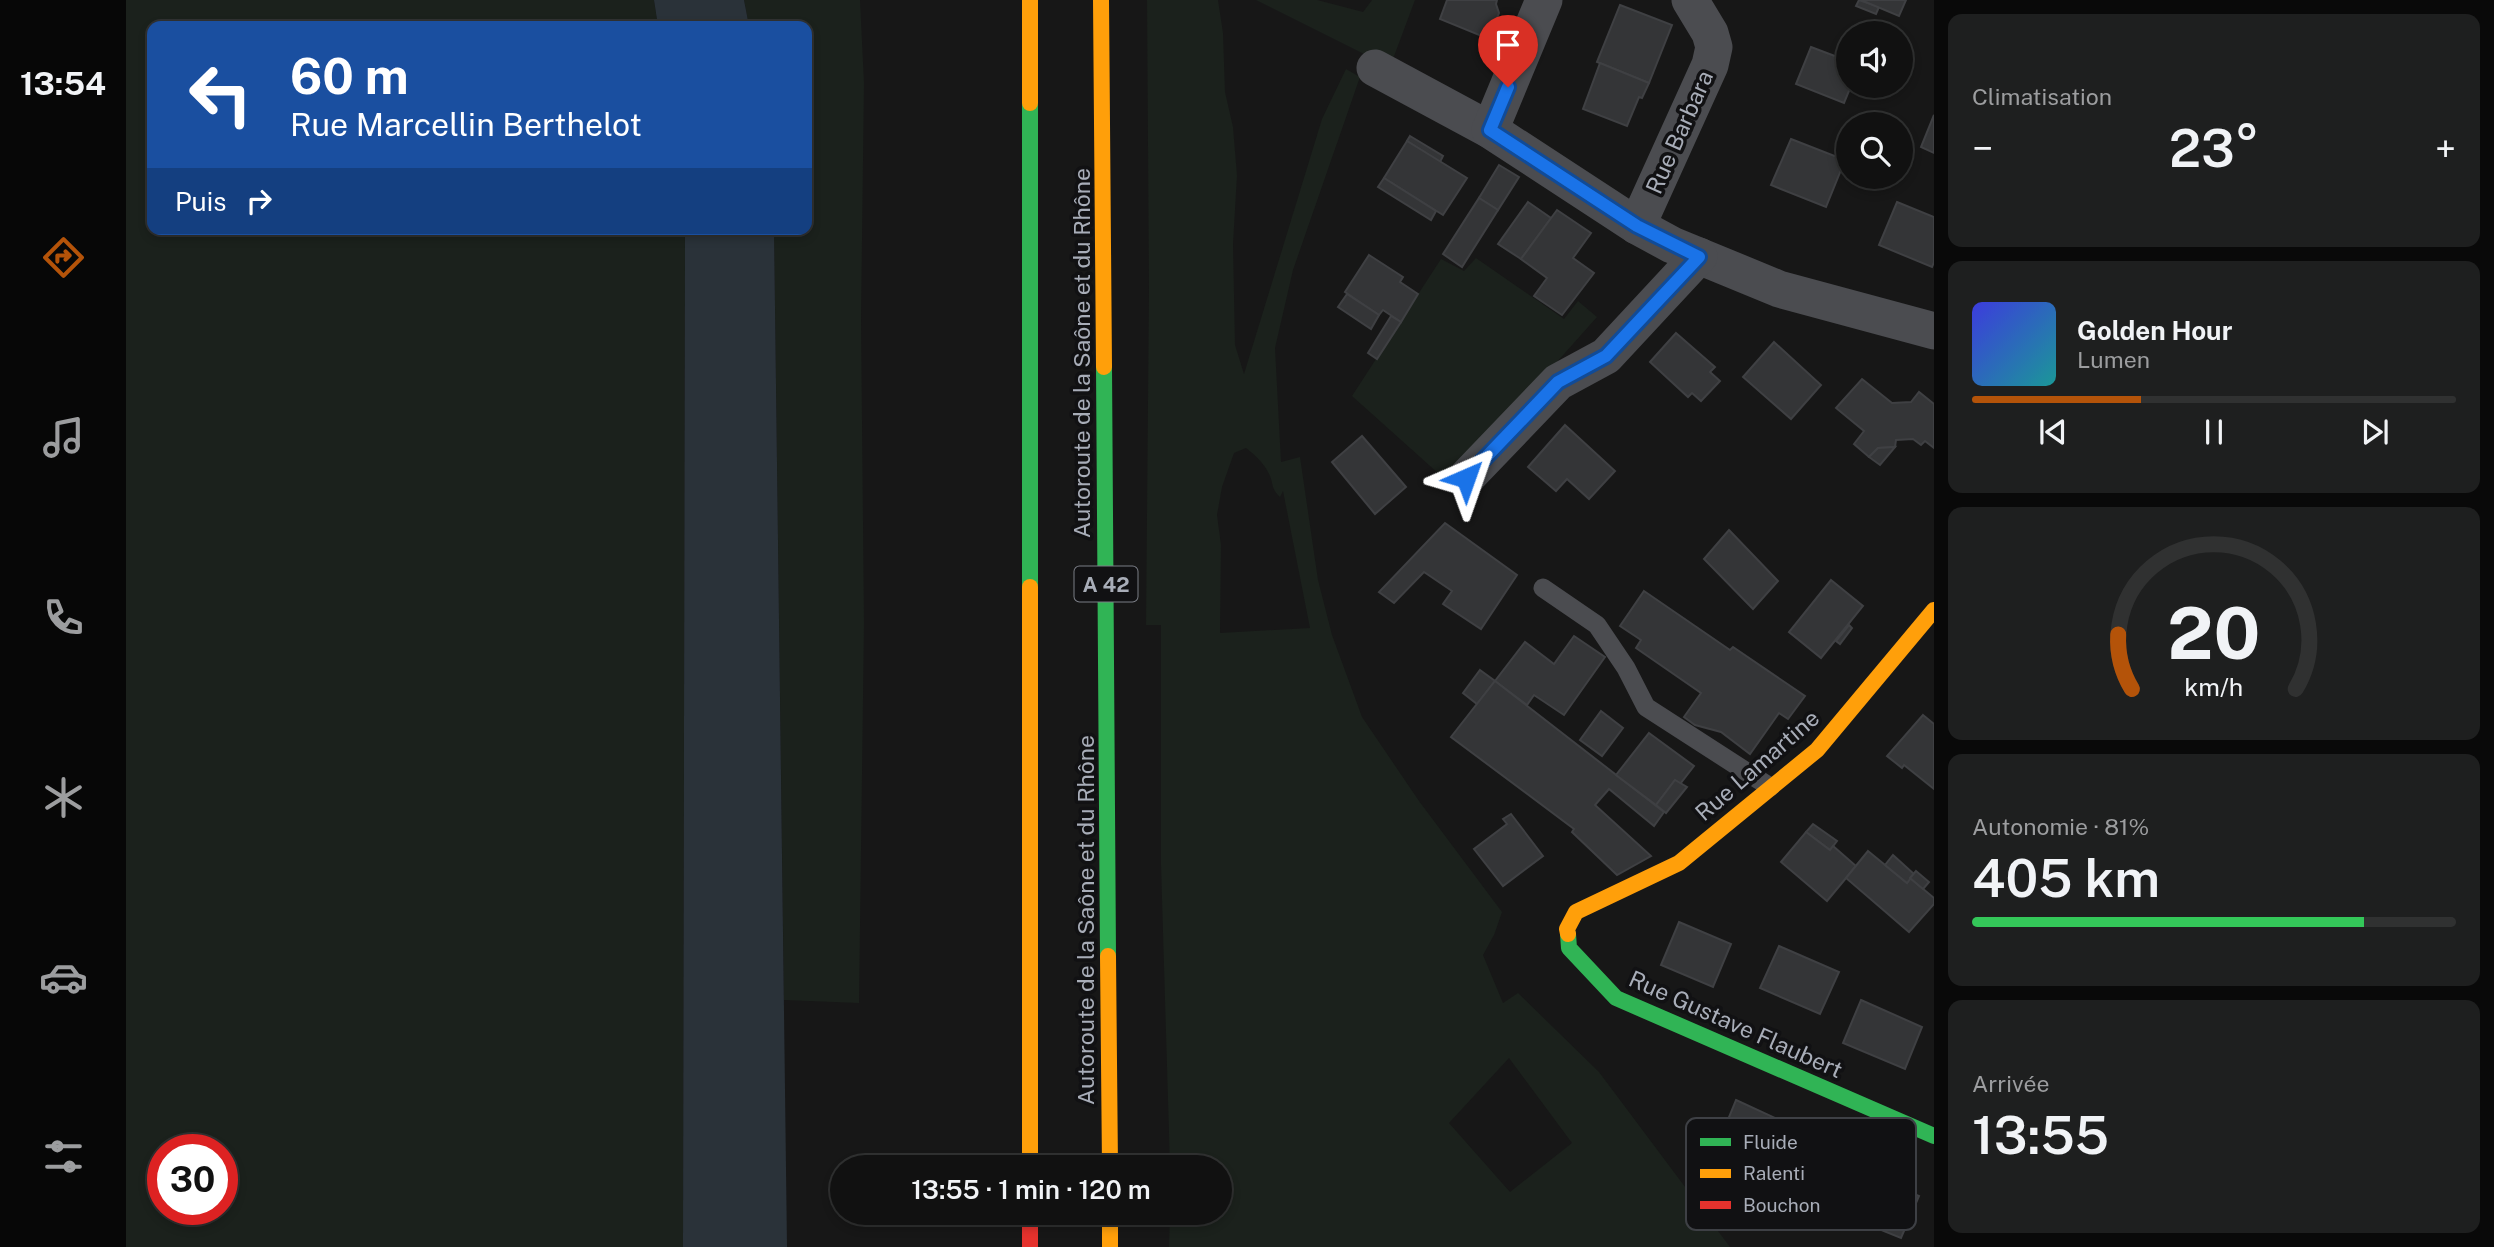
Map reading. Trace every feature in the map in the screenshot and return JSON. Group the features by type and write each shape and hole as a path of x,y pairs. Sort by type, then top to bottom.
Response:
{"main road":[{"path":"1030,0 1030,1155"},
{"name":"Autoroute de la Saône et du Rhône","path":"1101,0 1110,1155"},
{"name":"Rue Lamartine","path":"1577,912 1679,863 1816,750 1934,610"},
{"name":"Rue Gustave Flaubert","path":"1577,912 1567,929 1569,948 1616,998 1893,1118"},
{"name":"Rue Gustave Flaubert","path":"1916,1128 1934,1136"},
{"path":"1030,1225 1030,1247"},
{"path":"1110,1225 1110,1247"}],"street":[{"path":"1490,130 1544,0"},
{"name":"Rue Barbara","path":"1637,226 1710,65 1714,47 1710,33 1690,0"},
{"path":"1375,68 1490,130 1637,226 1699,257 1779,289 1934,331"},
{"path":"1466,478 1558,382 1606,356 1699,257"}],"lane":[{"path":"1543,588 1597,625 1626,668 1646,707 1770,787"}],"shaded area":[{"path":"126,0 654,0 657,21 147,21 147,235 685,235 683,1247 126,1247"},
{"path":"654,0 744,0 748,21 657,21"},
{"path":"744,0 860,0 864,83 861,319 864,623 859,1003 784,1000 774,235 812,235 812,21 748,21"},
{"path":"1147,0 1218,0 1223,33 1225,92 1233,127 1237,175 1233,244 1235,345 1244,374 1322,119 1346,69 1360,77 1293,270 1275,348 1281,462 1300,457 1318,580 1332,635 1362,717 1419,801 1502,912 1483,955 1503,1003 1518,993 1599,1072 1686,1188 1686,1230 1717,1230 1730,1247 1169,1247 1170,1225 1232,1225 1232,1155 1170,1155 1161,865 1161,625 1146,625 1149,290","holes":["1246,448 1266,468 1280,497 1283,491 1310,628 1220,633 1221,545 1217,515 1222,487 1234,453","1509,1058 1572,1143 1510,1192 1449,1123"]},
{"path":"1256,0 1317,0 1363,12 1372,0 1415,0 1390,67"},
{"path":"685,235 774,235 787,1247 683,1247"},
{"path":"1476,258 1564,319 1578,301 1597,317 1449,483 1352,396 1441,259 1464,271"}],"building":[{"path":"1447,0 1497,0 1499,13 1489,39 1440,19"},
{"path":"1859,0 1879,7 1876,14 1856,6"},
{"path":"1861,0 1906,0 1899,16"},
{"path":"1620,5 1672,25 1649,83 1597,62"},
{"path":"1811,47 1836,56 1836,98 1846,98 1844,103 1796,84"},
{"path":"1600,63 1649,83 1642,98 1639,97 1627,126 1583,109"},
{"path":"1934,115 1934,153 1921,147"},
{"path":"1410,136 1443,156 1440,162 1407,141"},
{"path":"1791,139 1836,156 1836,182 1826,207 1771,185"},
{"path":"1407,141 1467,178 1443,215 1384,178"},
{"path":"1499,165 1519,177 1498,210 1479,198"},
{"path":"1384,178 1436,211 1431,220 1378,187"},
{"path":"1479,198 1498,210 1462,267 1443,254"},
{"path":"1528,202 1551,218 1521,259 1498,244"},
{"path":"1897,202 1934,217 1932,267 1879,245"},
{"path":"1557,210 1591,233 1573,258 1594,273 1562,315 1534,296 1547,278 1521,259"},
{"path":"1369,255 1403,277 1400,282 1418,294 1401,322 1383,310 1379,315 1345,292"},
{"path":"1347,294 1379,315 1371,329 1338,307"},
{"path":"1391,316 1401,322 1377,359 1368,353"},
{"path":"1676,333 1715,367 1710,372 1720,381 1701,401 1692,393 1688,397 1650,362"},
{"path":"1774,342 1821,385 1791,419 1743,377"},
{"path":"1862,379 1892,403 1911,402 1919,392 1934,404 1934,448 1925,441 1921,445 1913,439 1896,440 1895,447 1878,448 1869,457 1854,444 1864,431 1836,408"},
{"path":"1565,425 1615,471 1589,499 1567,479 1556,491 1528,467"},
{"path":"1362,436 1406,487 1375,514 1332,462"},
{"path":"1895,447 1880,465 1869,457 1878,448"},
{"path":"1445,523 1517,575 1481,629 1443,604 1452,591 1424,572 1394,603 1379,592"},
{"path":"1729,530 1778,581 1753,609 1704,559"},
{"path":"1831,580 1863,606 1821,658 1789,632"},
{"path":"1644,591 1730,650 1733,647 1805,696 1788,719 1779,713 1750,754 1721,732 1695,725 1684,717 1701,693 1636,648 1641,640 1620,626"},
{"path":"1849,625 1852,628 1840,644 1836,641"},
{"path":"1574,636 1605,657 1564,715 1534,695 1527,705 1495,681 1525,642 1554,664"},
{"path":"1480,670 1495,681 1477,704 1463,693"},
{"path":"1495,681 1664,812 1654,826 1609,789 1595,805 1651,856 1617,875 1572,832 1574,829 1451,737"},
{"path":"1601,711 1623,728 1602,756 1580,740"},
{"path":"1923,715 1934,724 1934,789 1904,765 1902,768 1887,756"},
{"path":"1649,733 1694,766 1680,784 1675,780 1656,805 1616,775"},
{"path":"1675,780 1687,787 1666,813 1656,805"},
{"path":"1511,814 1543,856 1503,886 1474,849 1507,824 1503,819"},
{"path":"1813,824 1837,841 1830,850 1806,832"},
{"path":"1806,832 1830,850 1833,846 1856,866 1827,901 1781,862"},
{"path":"1868,851 1907,883 1910,878 1934,898 1934,904 1909,932 1846,878"},
{"path":"1893,855 1914,874 1907,883 1885,865"},
{"path":"1916,871 1929,882 1923,889 1910,878"},
{"path":"1679,922 1731,944 1713,987 1661,965"},
{"path":"1779,946 1839,972 1820,1014 1760,988"},
{"path":"1861,1000 1922,1027 1905,1069 1843,1043"},
{"path":"1736,1100 1775,1118 1729,1118"},
{"path":"1881,1230 1904,1230 1901,1238"}],"traffic: fast":[{"path":"1030,103 1030,587"},
{"path":"1104,367 1108,956"},
{"path":"1568,934 1569,948 1616,998 1893,1118"},
{"path":"1916,1128 1934,1136"}],"traffic: slow":[{"path":"1030,0 1030,103"},
{"path":"1101,0 1104,367"},
{"path":"1030,587 1030,1155"},
{"path":"1568,934 1567,929 1576,912 1679,863 1817,750 1934,610"},
{"path":"1108,956 1110,1155"},
{"path":"1110,1225 1110,1247"}],"traffic: jam":[{"path":"1030,1225 1030,1247"}],"route":[{"path":"1466,478 1558,382 1606,356 1699,257 1637,226 1490,130 1508,87"}]}
